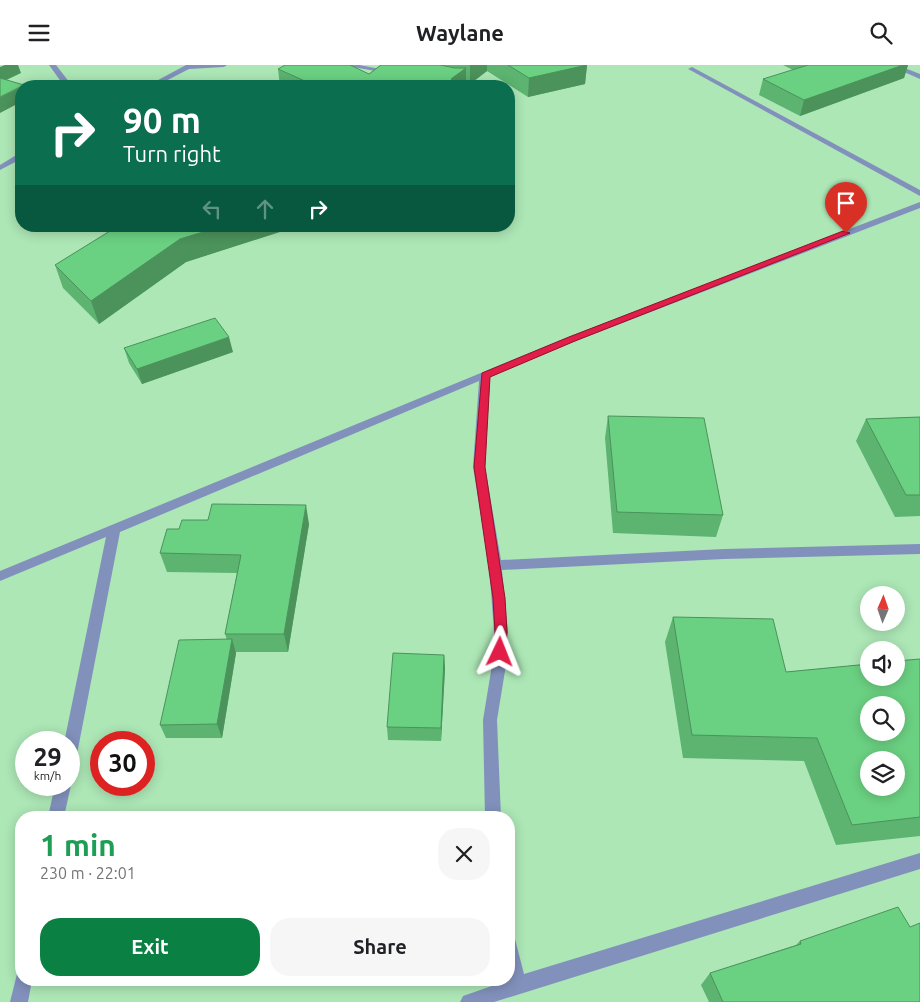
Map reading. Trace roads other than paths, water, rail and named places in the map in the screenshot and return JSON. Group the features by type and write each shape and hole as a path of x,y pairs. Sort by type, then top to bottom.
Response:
{"street":[{"path":"52,65 64,80"},
{"path":"163,80 190,66 224,65"},
{"path":"345,65 404,75"},
{"path":"892,65 920,77"},
{"path":"692,69 920,193"},
{"path":"0,168 15,159"},
{"path":"0,576 572,339 920,205"},
{"path":"485,376 479,467 495,565 501,632 498,671 490,719 493,811"},
{"path":"74,731 114,529"},
{"path":"495,565 724,554 920,549"},
{"path":"57,811 60,796"},
{"path":"515,975 517,985 920,861"},
{"path":"19,1002 22,986"},
{"path":"469,1002 514,986"}]}
